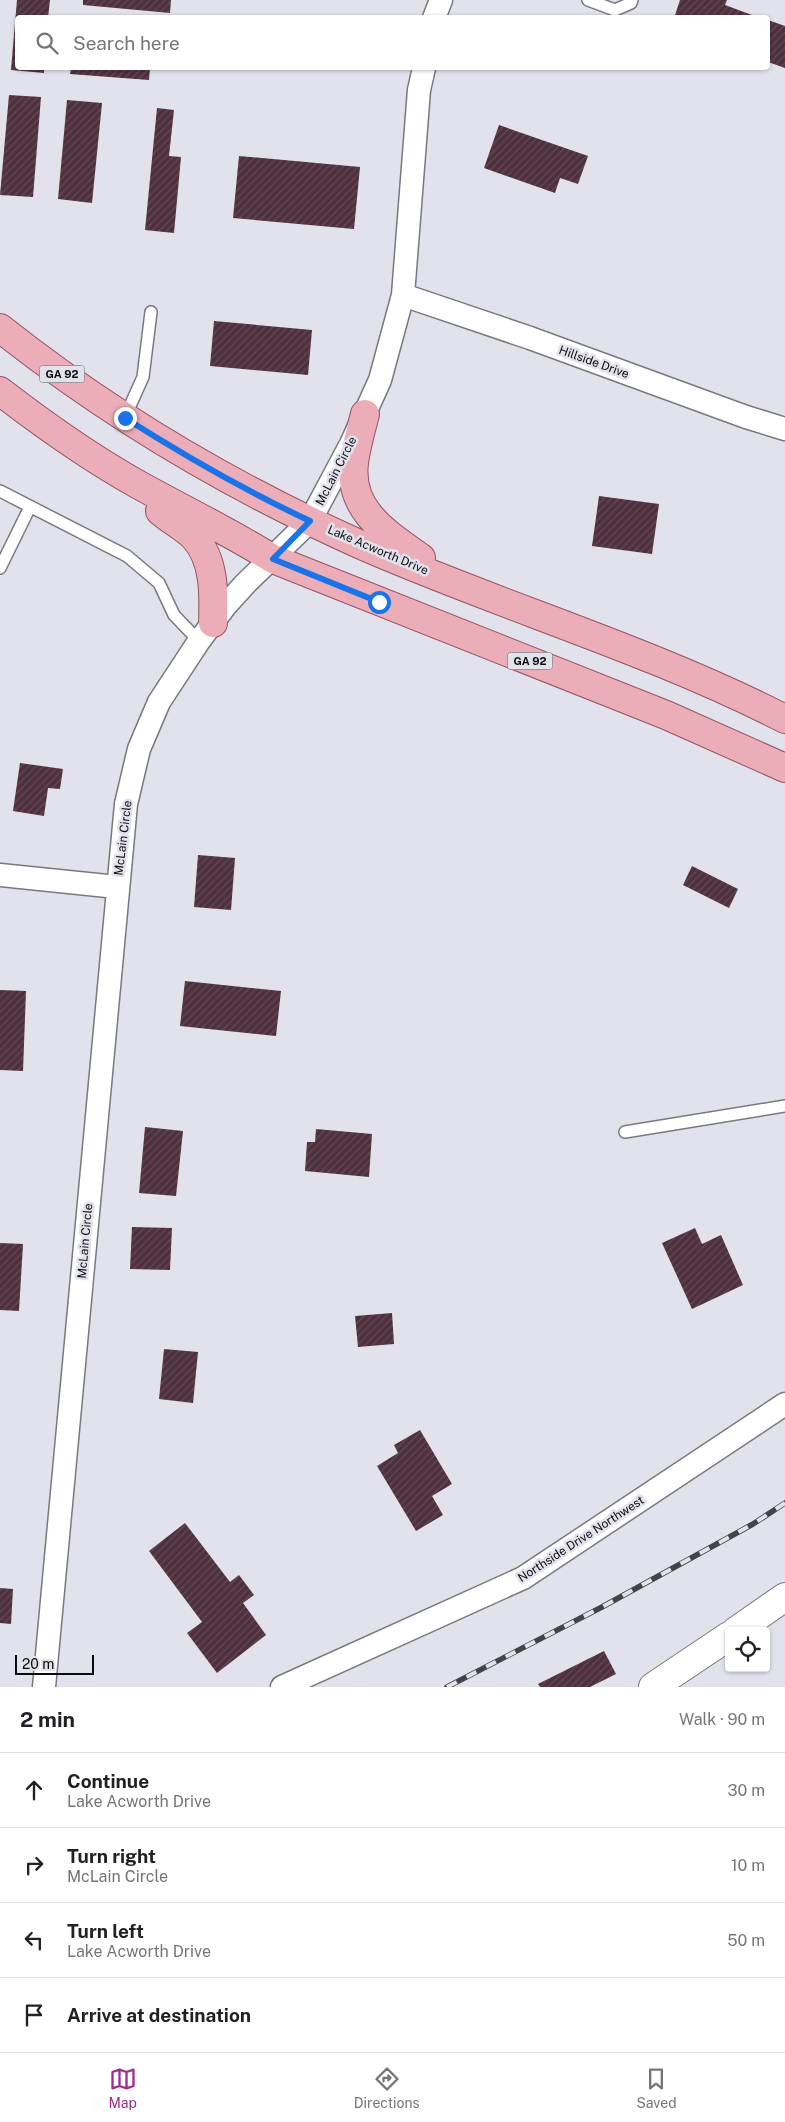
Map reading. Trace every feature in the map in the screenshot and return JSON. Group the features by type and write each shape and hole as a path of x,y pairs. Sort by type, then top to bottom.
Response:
{"main road":[{"name":"Lake Acworth Drive","path":"0,328 34,355 125,418 172,448 252,493 361,544 672,666 785,719"},
{"name":"GA 92","path":"1,391 120,474 236,536 273,559 666,715 785,768"},
{"path":"365,414 354,464 354,482 361,504 373,521 450,580"},
{"path":"120,474 170,520 193,537 205,554 211,574 214,599 206,632"},
{"path":"742,1627 785,1598"},
{"path":"659,1685 725,1639"}],"street":[{"path":"435,15 441,0"},
{"name":"McLain Circle","path":"44,1687 126,804 139,749 158,702 206,632 246,583 273,559 310,521 365,414 380,380 402,295 419,90 424,70"},
{"name":"Hillside Drive","path":"402,295 530,338 746,417 785,429"},
{"path":"0,875 118,888"},
{"name":"Northside Drive Northwest","path":"282,1687 523,1578 785,1404"}],"lane":[{"path":"588,0 615,10 632,3 632,0"},
{"path":"125,418 143,377 151,312"},
{"path":"0,492 127,556 159,583 174,615 206,632"},
{"path":"0,568 30,506"},
{"path":"625,1132 785,1106"}],"building":[{"path":"17,0 50,0 48,15 16,15"},
{"path":"83,0 171,0 170,13 83,5"},
{"path":"680,0 727,0 725,5 752,15 675,15"},
{"path":"770,21 785,26 785,68 770,63"},
{"path":"15,23 15,70 44,70 44,73 11,70"},
{"path":"71,70 150,70 149,80 70,74"},
{"path":"9,95 41,97 33,197 0,195"},
{"path":"67,100 102,103 92,203 58,199"},
{"path":"157,108 174,110 169,156 181,157 174,233 145,230"},
{"path":"499,125 588,156 578,184 560,178 555,193 484,168"},
{"path":"239,156 360,167 354,229 233,218"},
{"path":"214,321 312,330 308,375 210,366"},
{"path":"599,496 659,504 652,554 592,546"},
{"path":"20,763 63,769 60,789 48,788 44,816 13,811"},
{"path":"198,855 235,858 231,910 194,907"},
{"path":"692,866 738,889 729,908 683,885"},
{"path":"185,981 281,991 276,1036 180,1026"},
{"path":"0,990 26,991 23,1071 0,1070"},
{"path":"145,1127 183,1131 176,1196 139,1193"},
{"path":"316,1129 372,1134 369,1177 305,1171 307,1142 315,1142"},
{"path":"132,1227 172,1228 170,1270 130,1269"},
{"path":"695,1228 702,1244 721,1235 743,1285 692,1309 662,1243"},
{"path":"0,1243 23,1244 19,1311 0,1310"},
{"path":"392,1313 394,1344 358,1347 355,1316"},
{"path":"164,1349 198,1352 193,1403 159,1399"},
{"path":"420,1430 452,1484 432,1496 443,1515 416,1531 377,1466 398,1453 394,1445"},
{"path":"185,1523 230,1582 239,1575 254,1595 243,1603 266,1635 217,1673 187,1633 202,1622 149,1551"},
{"path":"0,1588 13,1589 11,1624 0,1623"},
{"path":"604,1651 616,1674 590,1687 540,1687 538,1684"}],"railway":[{"path":"447,1687 602,1607 753,1524 785,1503"}],"route":[{"path":"125,418 172,448 260,497 310,521 273,559 379,602"}]}
